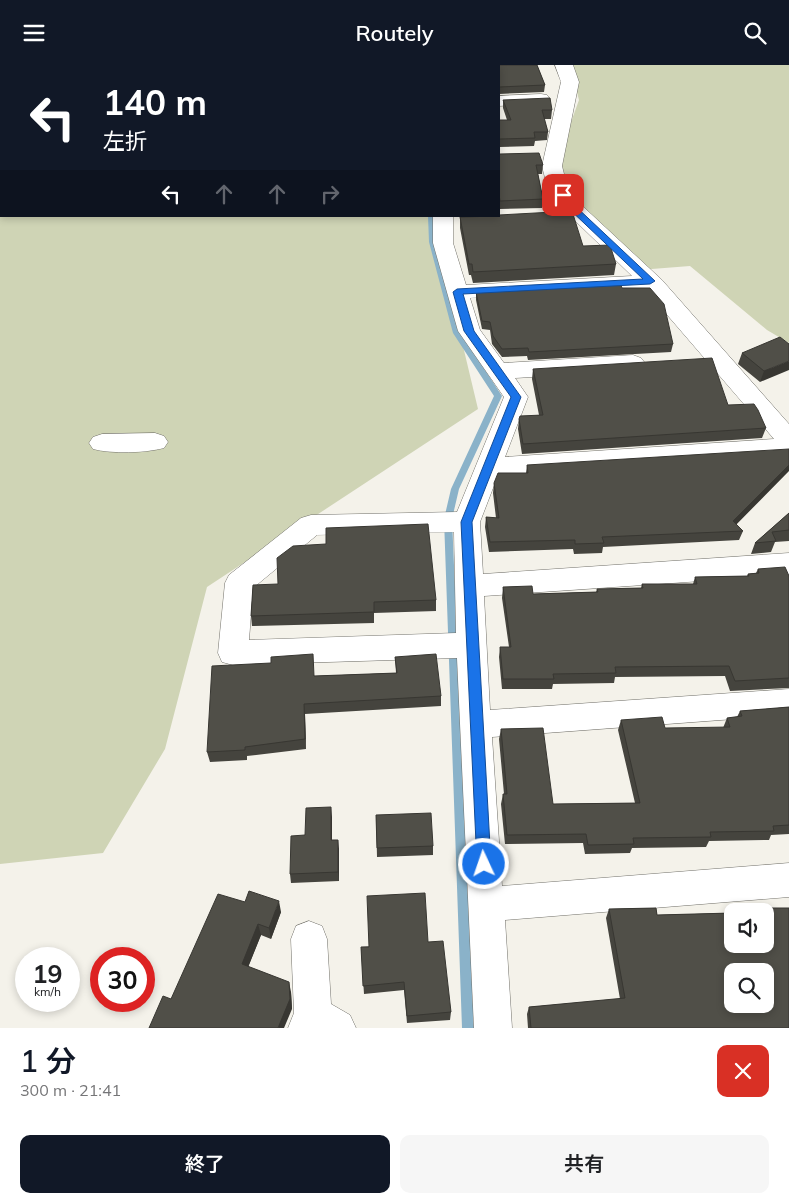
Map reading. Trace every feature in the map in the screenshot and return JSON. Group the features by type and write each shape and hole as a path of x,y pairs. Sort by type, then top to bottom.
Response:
{"street":[{"path":"564,65 570,82 568,98 545,153 552,166 557,186 569,204 650,281 719,358 789,441"},
{"path":"500,101 568,98"},
{"path":"550,215 579,214"},
{"path":"450,218 443,243 469,331 516,397 467,522 493,1028"},
{"path":"457,292 650,281"},
{"path":"690,360 719,358"},
{"path":"498,371 652,362"},
{"path":"102,443 155,442"},
{"path":"489,467 789,447"},
{"path":"467,522 311,525 239,583 233,653 472,645"},
{"path":"470,586 789,565"},
{"path":"476,725 789,702"},
{"path":"486,904 789,880"},
{"path":"309,939 319,1024"}],"green space":[{"path":"570,65 789,65 789,343 767,330 690,266 639,270 574,202 558,158 579,100"},
{"path":"0,217 432,217 478,409 207,587 165,749 103,853 0,864"}],"building":[{"path":"500,65 537,65 545,85 500,87"},
{"path":"550,98 552,110 542,110 548,132 534,132 535,138 500,139 500,120 511,120 503,100"},
{"path":"539,153 543,165 536,165 543,199 500,201 500,154"},
{"path":"572,211 583,246 610,245 616,264 473,272 472,264 469,264 460,217 500,217 500,215"},
{"path":"620,283 622,288 650,288 664,304 673,344 529,352 528,348 502,349 493,336 490,322 482,321 476,292"},
{"path":"780,337 789,344 789,361 764,371 742,353"},
{"path":"712,358 728,405 754,404 766,428 523,444 520,416 543,415 533,369"},
{"path":"789,449 789,465 733,521 743,531 602,537 604,543 575,544 575,540 490,542 486,517 499,518 494,483 498,473 528,473 527,465"},
{"path":"789,513 789,530 772,532 776,541 755,543"},
{"path":"428,524 436,600 374,602 374,612 251,616 253,585 278,584 277,558 293,546 326,544 326,528"},
{"path":"785,567 789,576 789,678 735,681 729,666 615,667 616,673 553,674 554,679 503,679 500,647 511,647 503,587 532,586 533,594 598,592 597,589 643,588 642,584 697,584 695,577 749,576 748,574 759,573 758,569"},
{"path":"313,654 314,676 397,673 395,657 436,654 441,696 304,704 305,739 245,747 245,750 207,752 212,666 271,663 271,657"},
{"path":"789,707 789,825 773,826 774,831 710,832 711,837 633,838 634,844 588,845 586,834 507,835 503,794 507,794 501,729 543,728 553,804 640,803 621,720 662,717 665,728 730,727 727,718 742,716 740,711"},
{"path":"331,807 331,840 338,840 338,872 290,874 291,836 305,835 306,808"},
{"path":"431,813 433,846 377,848 376,815"},
{"path":"249,891 279,901 269,928 258,924 242,964 289,982 290,999 278,1028 149,1028 163,996 171,999 218,894 245,902"},
{"path":"425,893 428,942 443,941 451,1012 407,1016 404,982 363,986 361,947 369,947 367,896"},
{"path":"656,908 657,915 724,913 724,953 774,953 774,908 789,908 789,1028 531,1028 529,1007 625,998 609,909"}],"waterway":[{"path":"431,217 432,242 457,333 498,396 455,489 448,519 468,1028"}],"route":[{"path":"484,864 467,522 516,397 469,331 457,292 650,281 569,204 563,195"}]}
